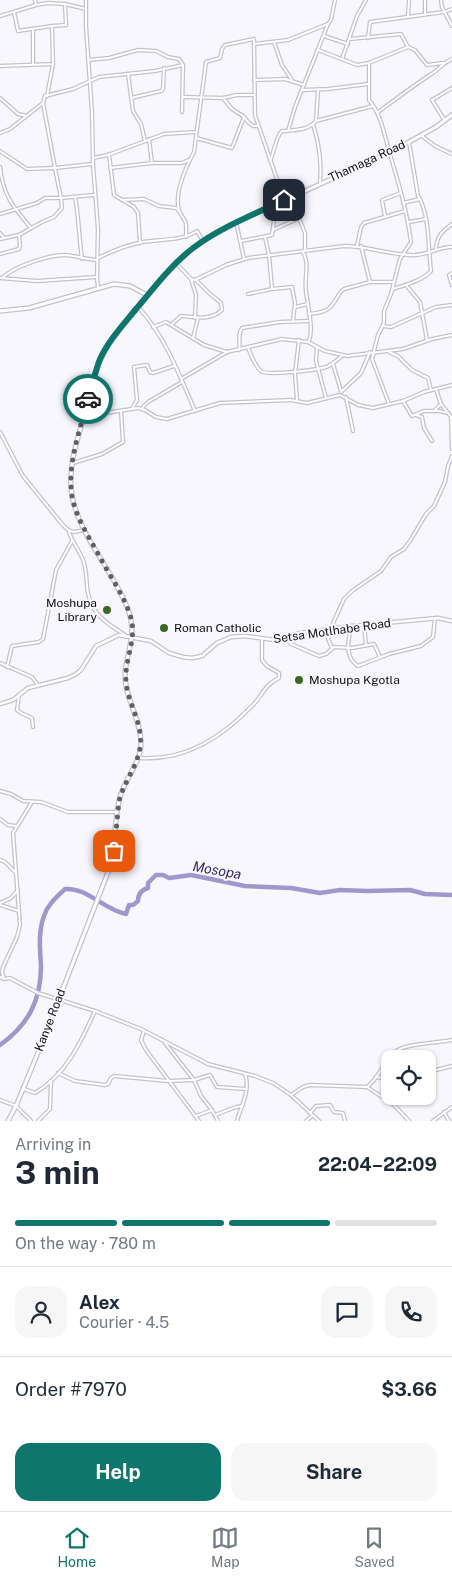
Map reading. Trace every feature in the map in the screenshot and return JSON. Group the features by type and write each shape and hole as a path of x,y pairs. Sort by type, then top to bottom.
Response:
{"main road":[{"name":"Thamaga Road","path":"132,638 131,621 126,604 85,529 72,497 72,464 101,358 116,334 176,263 203,242 236,222 421,136 452,115"},
{"path":"0,311 29,308 114,284 124,284 136,288 147,296"},
{"path":"117,812 121,793 138,757 140,748 140,735 126,682 126,669 132,638"},
{"name":"Kanye Road","path":"8,1121 23,1089 99,894 114,851 117,812"}],"street":[{"path":"35,0 36,5"},
{"path":"86,0 92,113 92,164 98,259 96,277 98,288"},
{"path":"288,131 330,20 335,0"},
{"path":"342,59 357,16 366,0"},
{"path":"408,16 409,0"},
{"path":"425,0 425,14"},
{"path":"441,0 441,5 452,26"},
{"path":"0,16 48,3 65,4 86,9"},
{"path":"14,12 18,30 66,25 65,4"},
{"path":"368,38 370,23 444,12 452,9"},
{"path":"254,44 288,40 328,24"},
{"path":"0,133 10,129 27,116 43,103 47,96 53,64 52,26"},
{"path":"32,65 33,29"},
{"path":"350,39 401,34 408,47 415,50 427,65 442,63 452,58"},
{"path":"324,35 348,44"},
{"path":"179,211 179,192 189,160 194,153 200,97 207,61 220,58 222,48 225,45 254,39 254,112 284,200"},
{"path":"274,42 282,65 292,81"},
{"path":"318,50 355,65 369,63 408,47"},
{"path":"88,60 109,58 129,51 151,50 179,59 183,65 182,112"},
{"path":"369,63 368,96 377,113 401,193 411,244 402,254 384,311 383,326 378,335 372,362 389,404"},
{"path":"377,113 437,70 442,63"},
{"path":"0,66 53,64"},
{"path":"47,96 73,89 99,77 183,65"},
{"path":"131,98 161,91 163,89 164,68"},
{"path":"128,74 133,111 141,124 145,141"},
{"path":"254,80 292,81 304,85"},
{"path":"302,90 368,84"},
{"path":"445,121 432,100 452,88"},
{"path":"270,161 279,133 298,130 314,124 318,105 318,90"},
{"path":"183,97 223,98 237,95 254,95"},
{"path":"0,98 18,114 27,116"},
{"path":"223,98 232,110 244,117 250,124 258,126"},
{"path":"0,239 19,235 54,217 62,208 43,103"},
{"path":"316,121 373,106"},
{"path":"196,138 232,148 244,117"},
{"path":"314,124 321,169 320,183"},
{"path":"92,158 109,154 167,133 197,132"},
{"path":"421,136 435,146 452,154"},
{"path":"149,139 152,163"},
{"path":"392,289 406,285 431,272 426,219 414,174 409,142"},
{"path":"0,151 27,169 92,164"},
{"path":"109,154 114,195 134,208 138,213 140,243"},
{"path":"110,168 152,163 182,163 189,160"},
{"path":"0,167 3,188 15,209 31,228"},
{"path":"385,216 381,201 401,193"},
{"path":"0,214 48,198 95,194"},
{"path":"74,197 80,225 78,231 82,259"},
{"path":"121,200 144,199 160,206 176,208 186,222 186,237"},
{"path":"403,203 420,199"},
{"path":"241,241 272,235 276,204"},
{"path":"357,246 362,224 405,211"},
{"path":"273,230 299,218 305,231 306,292 310,314 310,338 308,342"},
{"path":"408,222 426,219"},
{"path":"236,222 244,258"},
{"path":"436,248 436,240 452,224"},
{"path":"1,278 24,265 58,256 98,259 124,247 186,237 198,231 203,242"},
{"path":"0,232 4,238"},
{"path":"0,254 19,249 19,235"},
{"path":"265,237 269,255 272,289"},
{"path":"195,280 244,258 357,246 413,256 436,248 452,247"},
{"path":"361,246 370,282"},
{"path":"176,263 191,279 196,295 197,318 193,338"},
{"path":"452,273 449,275 452,285"},
{"path":"1,278 37,281 96,277"},
{"path":"171,325 181,316 197,318 219,313 223,307 195,280 191,279"},
{"path":"310,314 329,308 342,290 370,282 394,282"},
{"path":"406,285 419,299 423,311 427,340"},
{"path":"248,294 292,287 295,307 293,321"},
{"path":"295,307 308,304"},
{"path":"383,326 393,326 423,311 452,305"},
{"path":"138,307 153,327 175,366 195,410"},
{"path":"238,350 241,343 240,332 242,328 293,321 309,321"},
{"path":"153,327 165,322 204,345 227,352"},
{"path":"141,409 148,402 227,352 282,339 308,342 326,351 343,356 407,348 427,340 452,334"},
{"path":"297,400 296,372 299,340"},
{"path":"317,347 318,369 326,399"},
{"path":"248,348 262,372 271,374 318,369 332,364 343,356"},
{"path":"216,349 217,358"},
{"path":"389,351 398,356 412,370 428,378 431,390"},
{"path":"341,392 362,371 370,352"},
{"path":"332,364 342,396"},
{"path":"132,409 136,400 134,368 147,365 150,372 153,373 175,366"},
{"path":"85,412 98,414 141,409 162,419 220,403 297,400 307,403 336,396 346,397 358,406 369,408 403,401 431,390 452,385"},
{"path":"436,389 441,404 452,417 452,449"},
{"path":"346,397 353,432"},
{"path":"403,401 410,415 422,417 424,428 432,441"},
{"path":"434,411 441,404"},
{"path":"72,464 102,454 123,442 121,411"},
{"path":"416,415 424,411 449,414"},
{"path":"0,432 23,476 68,532 84,561 89,599 95,612 110,626 125,635"},
{"path":"332,648 328,642 331,628 346,596 381,571 391,557 404,549 426,514 434,506 446,482 448,466 452,456"},
{"path":"68,532 85,529"},
{"path":"7,667 12,646 39,642 43,638 56,570 72,541"},
{"path":"451,621 452,616"},
{"path":"352,626 348,641 351,658 356,665 421,646 433,637 436,618"},
{"name":"Setsa Motlhabe Road","path":"125,635 151,641 176,656 192,658 202,656 217,643 231,637 246,636 275,640 301,632 331,628 436,618 451,621"},
{"path":"364,625 366,645"},
{"path":"0,704 10,702 28,688 76,674 81,670 96,646 119,635 125,635"},
{"path":"285,638 290,644 319,656 326,654 336,647 349,648 375,644 380,657"},
{"path":"138,757 154,758 202,746 225,730 253,705 264,688 280,678 277,671 263,663 262,639"},
{"path":"0,663 32,676 38,685"},
{"path":"19,695 16,710 32,718 33,727"},
{"path":"0,791 11,794 23,801 41,802 68,812 117,812"},
{"path":"4,979 2,970 17,937 20,925 19,889 13,836 16,826 32,802"},
{"path":"0,819 8,825 16,826"},
{"path":"0,860 5,862 16,874"},
{"path":"0,904 11,898 19,889"},
{"path":"0,904 20,911"},
{"path":"0,978 14,979 38,993 95,1011 144,1030 208,1064 269,1082 292,1095 318,1121"},
{"path":"23,1089 35,1093 58,1074 72,1058 95,1011"},
{"path":"144,1030 140,1039 142,1044 199,1121"},
{"path":"367,1087 397,1050 452,1040"},
{"path":"164,1041 194,1080 201,1096 218,1121"},
{"path":"436,1070 452,1066"},
{"path":"58,1074 76,1081 105,1085 114,1076 168,1081 194,1080 210,1075 217,1086 246,1089"},
{"path":"236,1121 246,1089 247,1081 245,1074"},
{"path":"376,1077 381,1078"},
{"path":"38,1121 50,1109 51,1080"},
{"path":"292,1095 301,1088 310,1085 367,1087 394,1104 409,1121"},
{"path":"0,1100 16,1106 31,1121"},
{"path":"306,1121 317,1106 330,1105 334,1112 344,1113 346,1121"},
{"path":"215,1115 242,1106"},
{"path":"433,1121 452,1106"},
{"path":"196,1116 212,1110"},
{"path":"444,1112 449,1121"}],"waterway":[{"name":"Mosopa","path":"0,1045 18,1029 31,1011 39,990 42,922 45,912 65,889 81,892 118,912 126,914 129,905 133,905 138,901 140,893 148,888 148,883 156,875 163,875 169,878 191,875 245,886 291,888 320,893 340,890 410,890 425,894 452,895"}],"way so far":[{"path":"88,399 72,464 72,497 79,518 123,598 131,621 132,638 126,669 126,682 140,735 138,757 124,785 119,801 114,851"}],"place":[{"name":"Moshupa Library","path":"107,610"},
{"name":"Roman Catholic","path":"164,628"},
{"name":"Moshupa Kgotla","path":"299,680"}],"route":[{"path":"88,399 96,369 105,350 147,296 176,263 193,248 214,234 284,200"}]}
